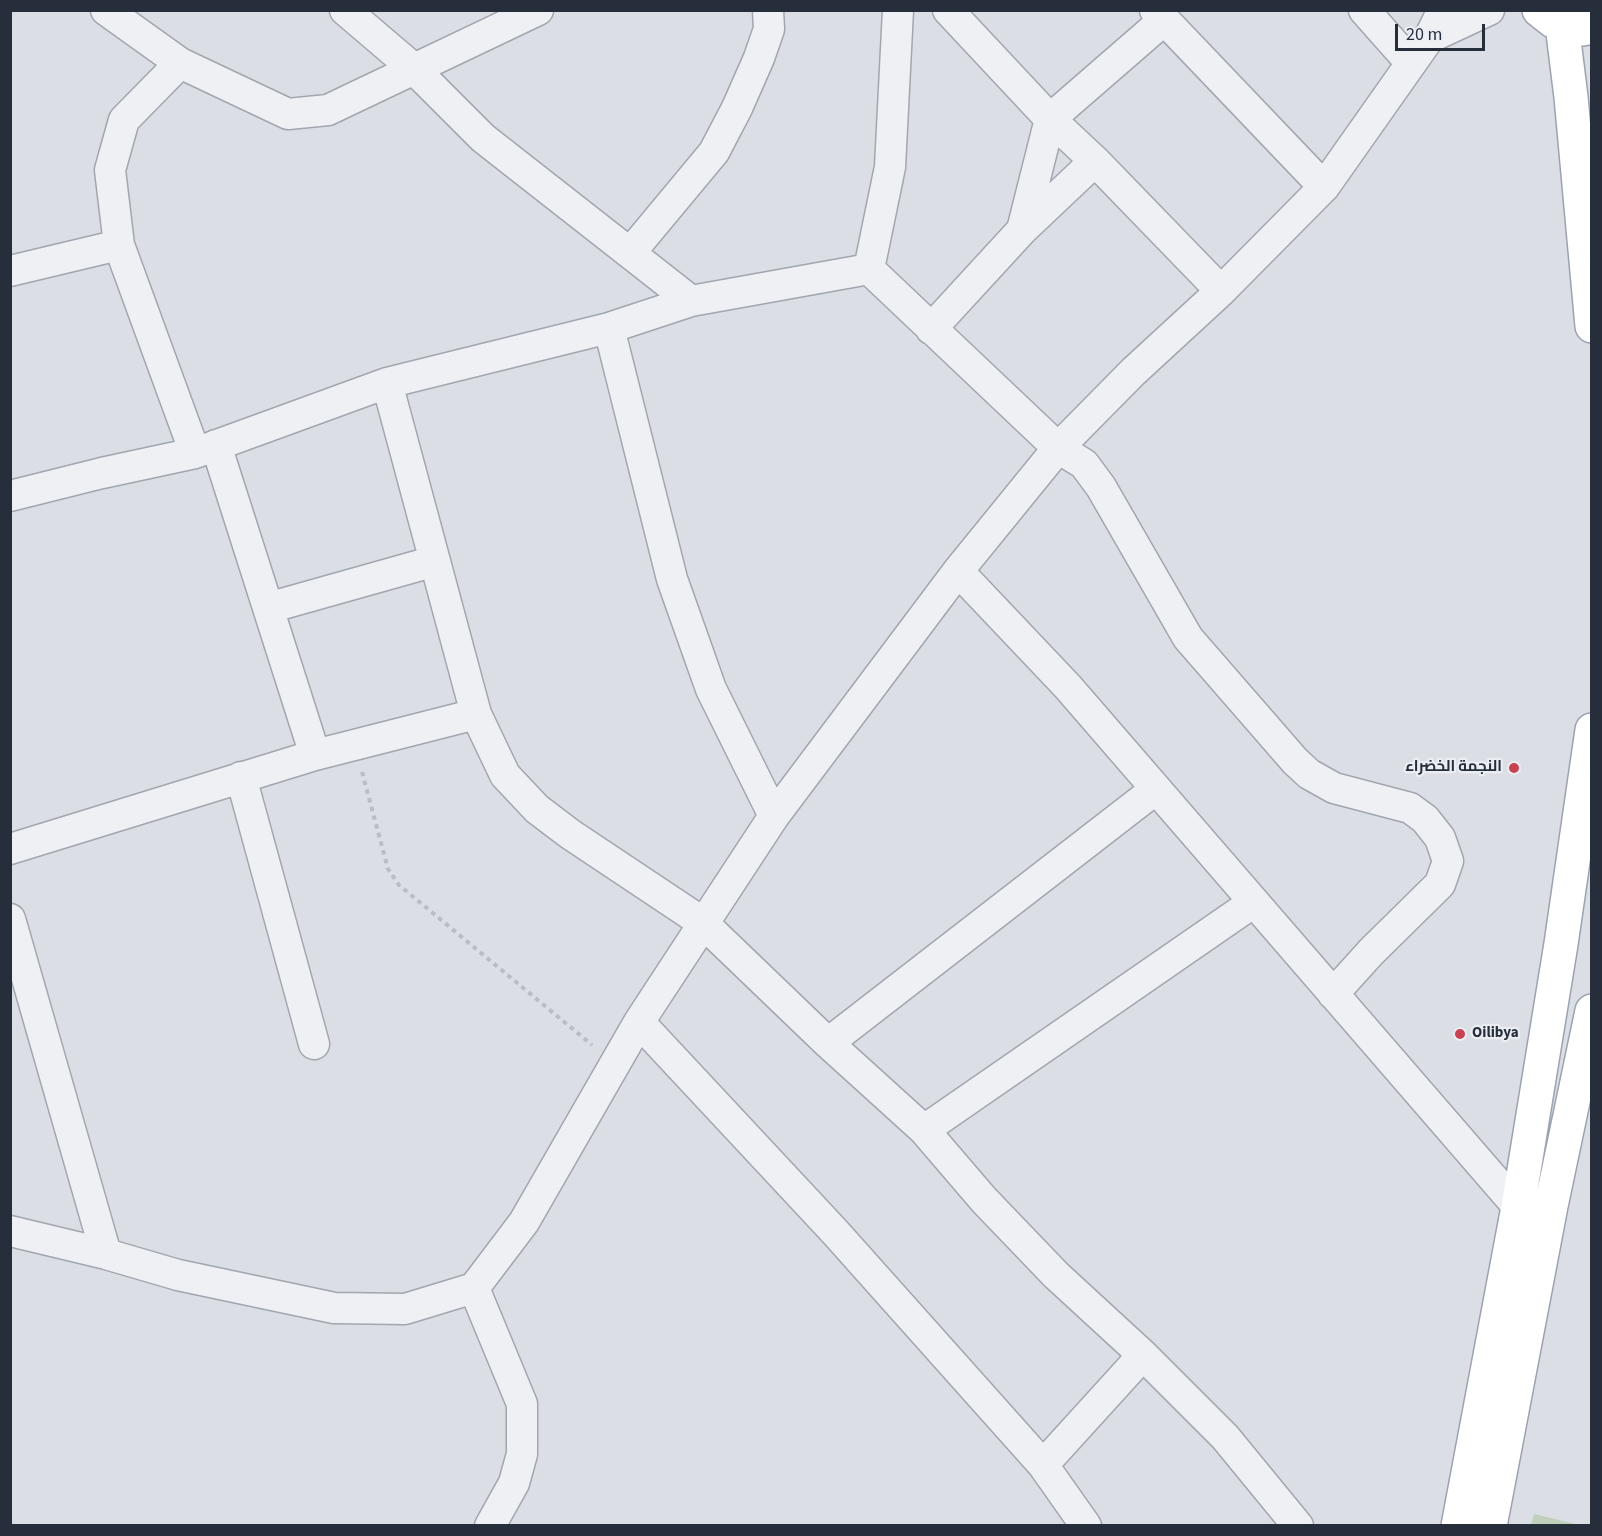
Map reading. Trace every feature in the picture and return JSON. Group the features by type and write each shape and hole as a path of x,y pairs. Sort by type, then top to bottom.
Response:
{"main road":[{"path":"1564,21 1592,326"},
{"path":"1458,1526 1518,1207 1561,944 1592,730"},
{"path":"1490,1526 1551,1206 1592,1011"}],"street":[{"path":"106,10 180,63 288,114 328,110 538,10"},
{"path":"345,10 413,68 483,138 691,301"},
{"path":"630,253 714,152 737,108 759,57 769,29 768,10"},
{"path":"948,10 1050,119 1095,161 1221,291"},
{"path":"1364,10 1411,63"},
{"path":"10,1231 106,1254 178,1275 334,1308 405,1309 474,1288 524,1222 639,1022 702,922 774,816 958,571 1058,448 1133,372 1221,291 1324,187 1429,38 1443,10"},
{"path":"1429,38 1489,10"},
{"path":"869,269 890,167 897,12"},
{"path":"1022,230 1050,119 1160,15 1324,187"},
{"path":"180,63 124,120 110,170 119,245 206,449 268,608 315,755"},
{"path":"931,329 1022,230 1095,161"},
{"path":"10,271 119,245"},
{"path":"10,496 206,449 387,383 609,328 691,301 869,269"},
{"path":"869,269 1058,448 1084,464 1101,487 1188,638 1295,761 1309,774 1334,788 1410,808 1425,819 1440,838 1449,861 1440,884 1371,952 1333,994"},
{"path":"609,328 672,579 711,689 774,816"},
{"path":"387,383 476,714 505,775 537,809 570,834 702,922 828,1043 924,1130 984,1200 1056,1275 1143,1355 1225,1437 1298,1526"},
{"path":"268,608 435,561"},
{"path":"958,571 1068,687 1518,1207"},
{"path":"10,849 315,755 476,714"},
{"path":"241,777 314,1044"},
{"path":"828,1043 1156,789"},
{"path":"924,1130 1254,902"},
{"path":"10,919 106,1254"},
{"path":"639,1022 835,1232 1043,1465 1086,1526"},
{"path":"474,1288 522,1404 522,1454 514,1484 492,1525"},
{"path":"1043,1465 1143,1355"}],"path":[{"path":"355,745 388,869 399,885 615,1064"}],"green space":[{"path":"1534,1514 1580,1525 1531,1525"}],"place":[{"name":"النجمة الخضراء","path":"1514,768"},
{"name":"Oilibya","path":"1460,1034"}]}
